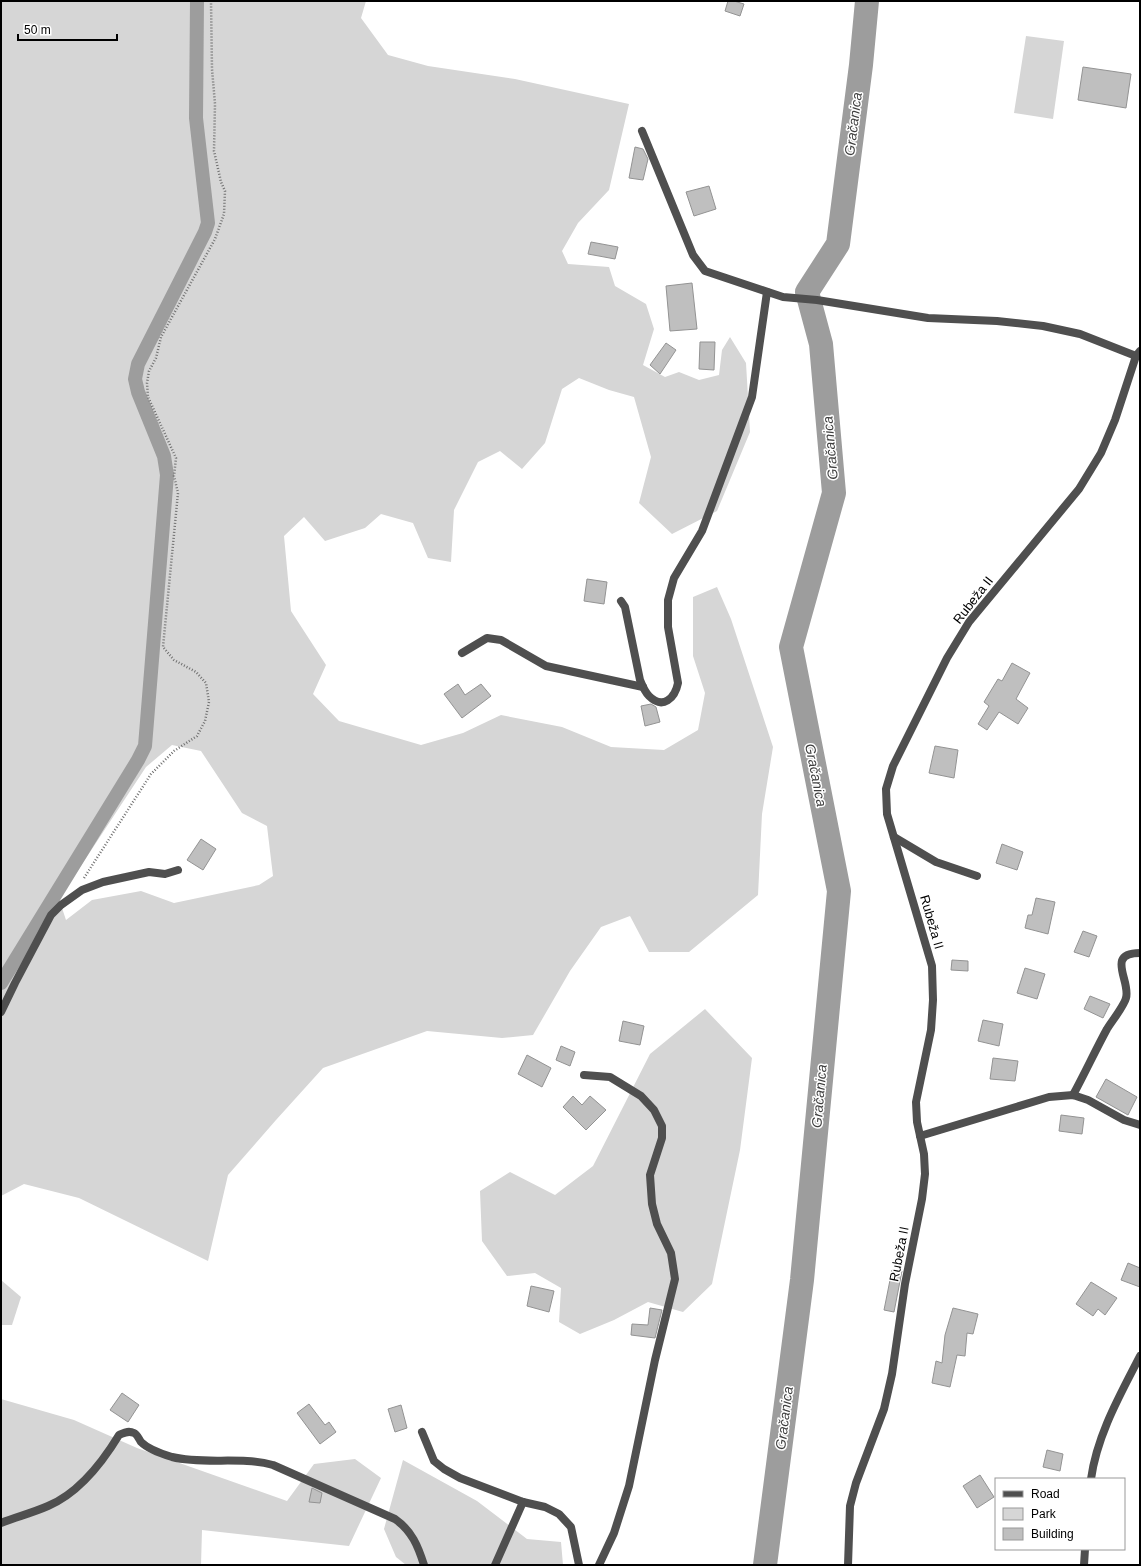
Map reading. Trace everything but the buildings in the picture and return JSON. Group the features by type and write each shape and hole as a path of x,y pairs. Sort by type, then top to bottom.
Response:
{"street":[{"path":"642,131 693,255 705,271 783,297 817,300 928,318 997,321 1043,326 1080,334 1138,353"},
{"path":"621,601 625,607 640,680 643,687 649,696 657,701 664,702 669,700 676,692 678,683 668,627 668,600 674,578 702,531 752,397 767,292"},
{"name":"Rubeža II","path":"848,1565 850,1506 856,1483 884,1409 892,1374 905,1284 922,1199 924,1154 917,1122 916,1102 931,1030 933,1000 932,966 887,814 886,789 893,766 947,658 969,622 1083,483 1101,453 1112,427 1138,353"},
{"path":"462,653 487,638 502,640 546,666 643,687"},
{"path":"894,837 936,862 977,876"},
{"path":"1,1012 14,983 51,915 72,896 103,882 149,872 165,874 178,870"},
{"path":"1073,1095 1106,1030 1126,998 1126,990 1121,970 1122,962 1125,956 1133,953 1140,953"},
{"path":"584,1075 610,1077 641,1096 654,1110 662,1126 662,1138 650,1175 652,1204 657,1224 671,1253 675,1279 655,1360 629,1486 614,1532 599,1565"},
{"path":"920,1136 1049,1097 1073,1095 1088,1100 1124,1120 1140,1125"},
{"path":"1091,1478 1094,1461 1110,1415 1140,1356"},
{"path":"1,1523 48,1506 63,1497 88,1476 104,1459 119,1435 128,1432 135,1433 142,1443 151,1448 174,1457 190,1460 251,1460 273,1465 375,1510 395,1519 409,1531 418,1545 424,1565"},
{"path":"422,1432 434,1462 444,1469 460,1478 559,1514 571,1528 579,1565"},
{"path":"495,1565 523,1502"},
{"path":"1084,1565 1085,1550"}],"path":[{"path":"72,896 151,774 174,751 197,736 205,721 209,702 206,683 196,672 174,660 163,647 178,493 174,476 176,458 148,397 147,384 149,371 156,358 161,337 215,239 224,214 225,191 221,182 214,151 215,104 212,69 211,1"}],"green space":[{"path":"1,1 366,1 361,18 388,55 428,66 515,79 629,104 609,190 578,223 562,251 568,264 609,267 615,286 646,304 654,329 643,365 665,377 679,372 699,380 719,375 722,350 730,337 746,363 750,432 717,511 672,534 639,503 651,457 634,397 609,390 579,378 562,389 545,443 522,469 500,451 478,462 454,510 451,562 428,558 413,523 381,514 365,528 325,541 304,517 284,536 291,611 326,665 313,694 339,721 421,745 463,733 501,715 562,727 611,747 664,750 698,730 705,693 693,656 693,597 717,587 731,619 773,747 762,814 758,895 689,952 649,952 630,916 601,927 570,971 533,1035 502,1038 427,1031 323,1068 228,1175 208,1261 79,1198 24,1184 1,1196","holes":["172,745 201,751 242,813 267,826 273,876 259,885 174,903 141,891 92,900 66,920 59,899 146,767"]},
{"path":"1026,36 1064,41 1053,119 1014,113"},
{"path":"705,1009 752,1058 740,1150 712,1284 683,1312 648,1302 614,1320 580,1334 559,1322 561,1288 535,1273 507,1276 482,1241 480,1191 510,1172 555,1195 593,1166 650,1054"},
{"path":"1,1280 21,1297 12,1325 1,1325"},
{"path":"1,1399 74,1420 137,1448 287,1501 314,1464 355,1459 381,1478 349,1546 202,1530 201,1565 1,1565"},
{"path":"403,1460 477,1501 527,1539 561,1542 563,1565 406,1565 396,1557 384,1529"}],"waterway":[{"path":"1,983 138,760 145,746 167,475 164,456 138,392 135,379 138,364 205,232 208,223 196,118 197,1"},
{"name":"Gračanica","path":"765,1565 802,1280 839,891 791,647 834,493 821,344 807,292 838,244 861,65 867,1"}]}
